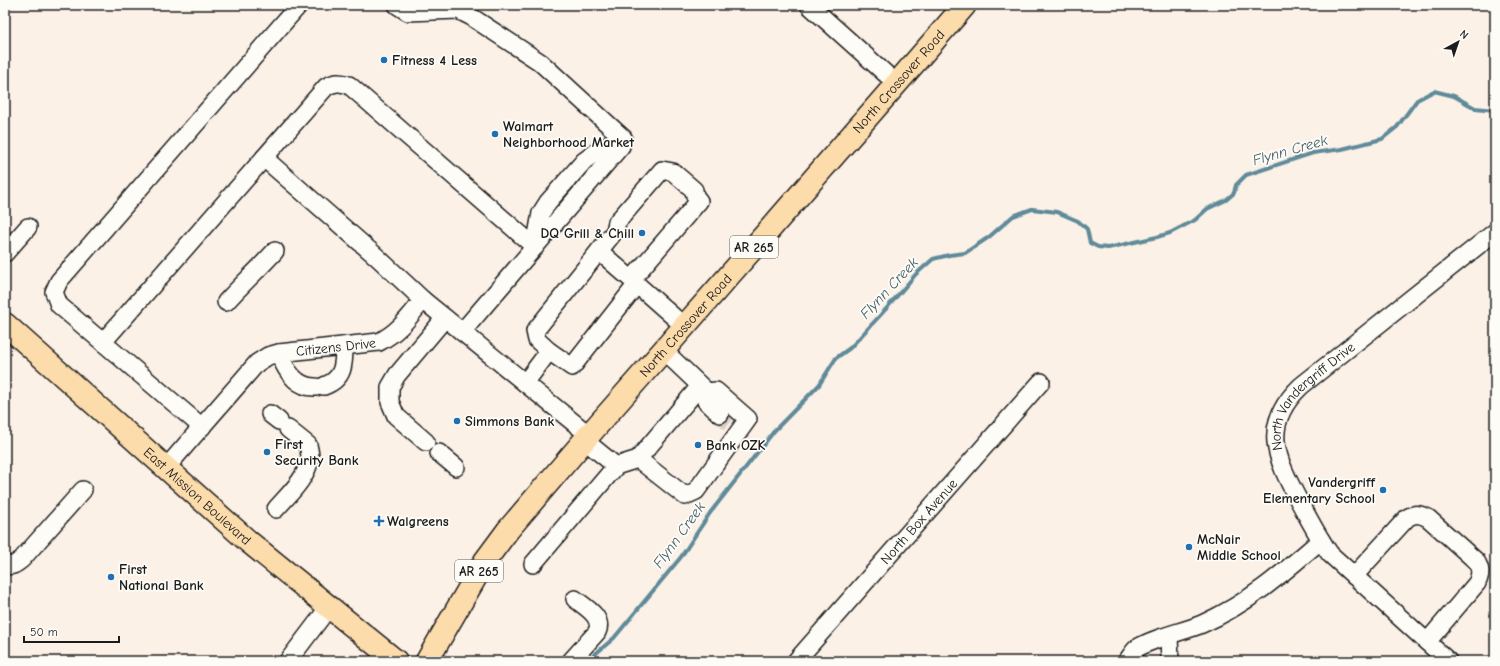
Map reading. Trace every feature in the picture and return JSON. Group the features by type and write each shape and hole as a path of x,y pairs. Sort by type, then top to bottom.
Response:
{"main road":[{"name":"North Crossover Road","path":"427,661 474,579 508,530 586,437 965,5"},
{"name":"East Mission Boulevard","path":"5,324 249,542 396,661"}],"street":[{"path":"202,427 60,305 54,292 59,282 299,5"},
{"path":"397,5 408,12 458,10 470,16 540,62 623,138 621,146 462,332"},
{"path":"809,5 896,83"},
{"path":"103,342 326,87 332,83 340,82 349,85 535,247"},
{"path":"264,158 423,300 525,383 586,437 616,466"},
{"path":"662,170 673,172 694,190 695,196 699,201 635,282 572,367 549,351 537,340 535,331 615,231 617,222 662,170"},
{"path":"5,253 28,227"},
{"name":"North Vandergriff Drive","path":"1448,661 1330,554 1284,474 1277,453 1276,431 1278,421 1285,404 1290,396 1301,386 1495,232"},
{"path":"599,251 684,326"},
{"path":"226,302 245,281 261,280 267,277 278,254"},
{"name":"Citizens Drive","path":"165,468 257,363 268,356 279,353 379,342 391,336 402,326 423,300"},
{"path":"426,442 396,416 390,402 390,387 397,375 445,318"},
{"path":"279,353 284,367 294,378 308,386 320,386 332,382 342,370 344,363 344,346"},
{"path":"663,350 703,389 706,402 730,422 748,419 716,391 703,389"},
{"path":"525,383 549,351"},
{"name":"North Box Avenue","path":"796,661 1041,382"},
{"path":"533,564 616,466 638,460 703,389"},
{"path":"276,509 303,477 310,457 308,445 279,422"},
{"path":"638,460 685,496 696,491 730,422"},
{"path":"439,453 456,467"},
{"path":"5,564 8,566 15,565 22,559 83,490"},
{"path":"1354,576 1407,518 1413,514 1421,514 1428,518 1476,561 1480,568 1480,575 1477,583 1427,642"},
{"path":"1127,661 1136,650 1201,624 1229,611 1247,600 1276,579 1321,540"},
{"path":"571,661 599,629 596,616 575,599"},
{"path":"288,661 329,607"},
{"path":"1169,636 1170,661"}],"waterway":[{"name":"Flynn Creek","path":"587,661 614,638 681,557 710,513 775,430 819,385 836,358 850,348 916,274 933,259 965,253 989,237 1013,216 1032,209 1057,212 1078,221 1087,229 1090,243 1098,247 1108,248 1157,237 1170,233 1195,220 1207,209 1226,200 1234,193 1236,185 1246,175 1313,153 1342,149 1382,139 1397,127 1417,100 1434,91 1454,96 1475,108 1495,110"}],"tunnel":[{"path":"720,414 730,423"}],"place":[{"name":"Fitness 4 Less","path":"384,60"},
{"name":"Walmart Neighborhood Market","path":"495,134"},
{"name":"DQ Grill & Chill","path":"642,233"},
{"name":"Simmons Bank","path":"457,421"},
{"name":"Bank OZK","path":"698,445"},
{"name":"First Security Bank","path":"267,452"},
{"name":"Vandergriff Elementary School","path":"1383,490"},
{"name":"Walgreens","path":"379,521"},
{"name":"McNair Middle School","path":"1189,547"},
{"name":"First National Bank","path":"111,577"}]}
